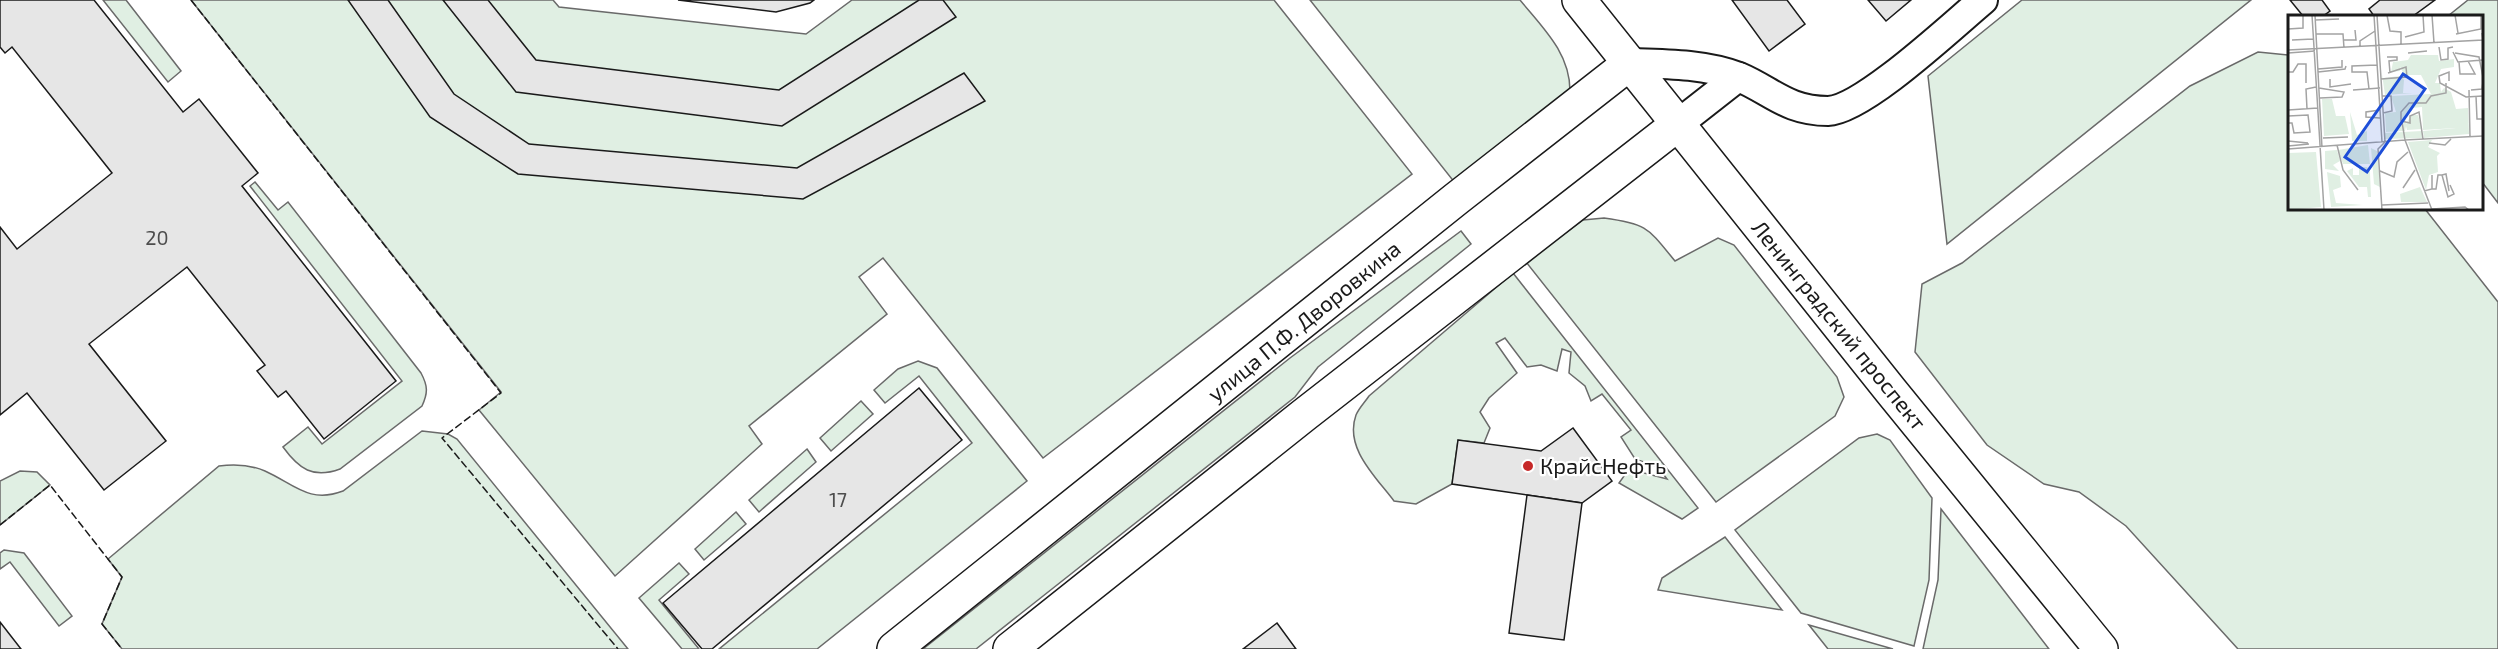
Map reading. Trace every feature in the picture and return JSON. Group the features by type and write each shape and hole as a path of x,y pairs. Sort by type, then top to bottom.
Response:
{"street":[{"name":"Ленинградский проспект","path":"1579,0 2101,649"},
{"path":"1630,63 1680,64 1738,77 1792,106 1830,111 1866,97 1983,0"},
{"name":"улица П.Ф. Дворовкина","path":"894,649 1456,199 1630,63"},
{"path":"1010,649 1304,415 1738,77"}],"green space":[{"path":"103,0 126,0 181,71 168,82"},
{"path":"191,0 553,0 559,7 806,34 852,0 1274,0 1412,174 1043,458 883,258 859,277 887,314 749,426 762,444 615,576 479,410 501,392"},
{"path":"1310,0 1520,0 1554,42 1569,77 1570,91 1459,188"},
{"path":"2022,0 2251,0 1947,244 1928,76"},
{"path":"2468,0 2498,0 2498,203 2483,183 2483,15 2449,15"},
{"path":"2258,52 2288,55 2288,210 2426,210 2498,302 2498,649 2238,649 2126,526 2079,492 2044,484 1987,445 1915,352 1922,284 1962,263 2190,86"},
{"path":"255,182 278,210 288,202 421,373 425,382 426,393 422,406 340,469 330,472 307,470 295,461 283,447 308,427 322,444 402,381 250,186"},
{"path":"1604,218 1646,229 1675,261 1718,238 1734,245 1837,377 1844,397 1835,416 1716,502 1526,262 1583,220"},
{"path":"1461,231 1471,244 1318,367 1295,397 976,649 923,649 1290,358"},
{"path":"1513,273 1698,508 1682,519 1619,483 1629,469 1667,479 1658,467 1635,459 1621,437 1631,430 1602,394 1591,401 1585,386 1569,373 1571,352 1562,349 1557,371 1541,365 1527,367 1505,338 1496,343 1517,373 1489,398 1480,412 1490,428 1484,443 1458,440 1452,484 1416,504 1394,501 1379,482 1364,461 1354,439 1353,427 1359,410 1369,396"},
{"path":"918,361 937,368 1027,481 817,649 719,649 972,443 919,376 885,403 874,390 898,369"},
{"path":"861,401 873,414 831,451 820,438"},
{"path":"422,431 448,434 457,439 628,649 122,649 102,624 122,577 108,559 219,466 254,467 302,491 311,494 331,494 343,491"},
{"path":"1877,434 1890,440 1932,498 1929,580 1914,646 1801,613 1735,530 1859,438"},
{"path":"807,449 816,462 759,512 749,500"},
{"path":"20,471 37,472 50,485 0,525 0,481"},
{"path":"1941,509 2049,649 1923,649 1938,580"},
{"path":"736,512 746,524 704,560 695,549"},
{"path":"1725,537 1782,610 1658,590 1662,578"},
{"path":"4,550 24,553 72,616 59,626 10,562 0,569 0,553"},
{"path":"679,563 689,574 659,600 699,649 682,649 639,598"},
{"path":"1809,625 1893,649 1828,649"}],"building":[{"path":"0,0 94,0 183,112 199,99 258,173 242,186 396,381 324,439 286,391 278,397 257,371 265,365 187,267 89,344 166,441 104,490 27,393 0,415 0,227 17,249 112,173 12,47 5,53 0,47"},
{"path":"348,0 388,0 454,94 529,144 797,168 964,73 985,101 803,199 518,174 430,117"},
{"path":"443,0 488,0 536,60 779,90 919,0 943,0 956,17 782,126 516,92"},
{"path":"678,0 814,0 776,12"},
{"path":"1732,0 1787,0 1805,24 1769,51"},
{"path":"1868,0 1911,0 1886,21"},
{"path":"2290,0 2322,0 2330,11 2324,15 2302,15"},
{"path":"2380,0 2435,0 2414,15 2373,15 2369,9"},
{"path":"919,388 962,440 712,649 702,649 663,603"},
{"name":"КрайсНефть","path":"1573,428 1612,481 1582,503 1452,484 1458,440 1541,451"},
{"path":"1527,495 1582,503 1564,640 1509,633"},
{"path":"0,622 21,649 0,649"},
{"path":"1277,623 1296,649 1243,649"}],"fence":[{"path":"191,0 501,393 442,438 618,649"},
{"path":"0,525 50,485 122,577 102,624 122,649"}],"place":[{"name":"КрайсНефть","path":"1528,466"}]}
